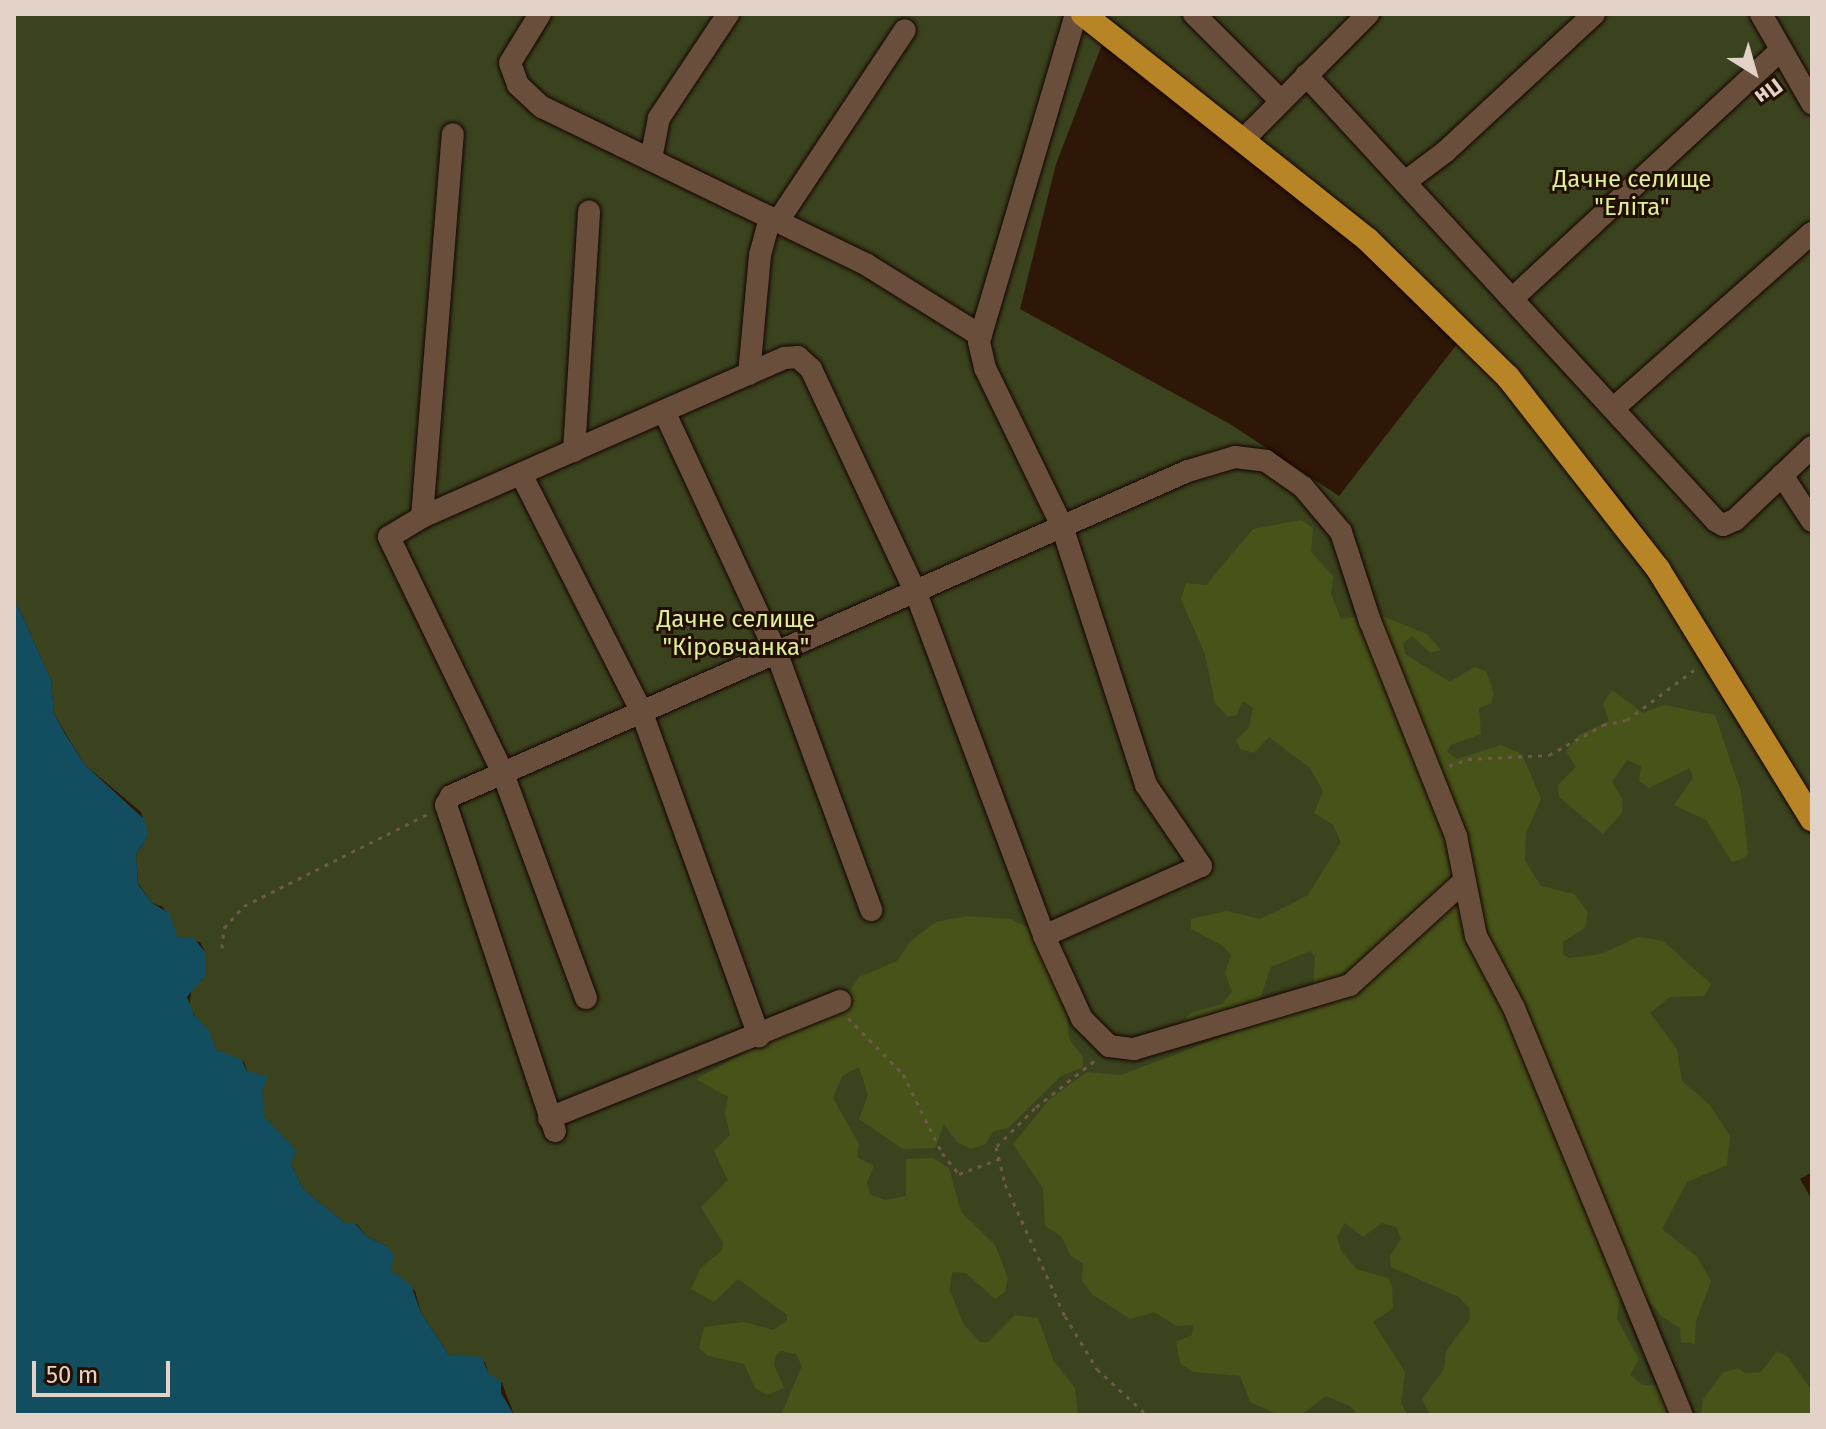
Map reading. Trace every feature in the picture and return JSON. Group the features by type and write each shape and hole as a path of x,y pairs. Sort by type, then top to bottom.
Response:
{"highway":[{"path":"1083,14 1244,139 1407,274 1508,377 1621,517 1712,654 1812,819"}],"lane":[{"path":"540,14 510,63 518,85 542,107 867,265 981,336"},
{"path":"651,159 659,118 728,14"},
{"path":"1044,936 1201,866 1146,785 1062,526 985,368 981,336 1076,14"},
{"path":"1194,14 1279,99"},
{"path":"1244,139 1279,99 1368,14"},
{"path":"1405,182 1445,152 1594,14"},
{"path":"1761,14 1812,103"},
{"path":"749,374 760,255 774,219 905,30"},
{"path":"1513,298 1781,50"},
{"path":"1306,75 1388,171 1405,182 1723,525 1735,520 1812,447"},
{"path":"422,517 453,134"},
{"path":"574,451 589,211"},
{"path":"1615,407 1812,233"},
{"path":"586,998 502,771 389,537 422,517 749,374 798,357 811,369 916,593 1044,936 1082,1019 1109,1046 1134,1049 1188,1036 1290,999 1338,991 1377,965 1401,936 1462,883"},
{"path":"664,411 777,654 871,910"},
{"path":"837,1002 552,1124 446,805 458,792 502,771 642,713 1214,461 1251,457 1280,468 1341,532 1370,621 1434,774 1461,854 1462,883 1484,957 1514,1008 1682,1415"},
{"path":"521,474 642,713 759,1037"},
{"path":"1782,475 1812,521"}],"path":[{"path":"1434,774 1468,759 1549,755 1603,725 1627,720 1712,654"},
{"path":"222,948 224,928 244,906 446,805"},
{"path":"837,1002 903,1074 942,1153 959,1174 999,1159"},
{"path":"1109,1046 996,1147 1005,1184 1065,1316 1097,1369 1147,1415"}],"green space":[{"name":"Дачне селище \"Кіровчанка\"","path":"14,14 1066,14 1103,42 1056,164 1020,309 1230,424 1339,496 1461,339 1614,521 1812,838 1812,1172 1800,1179 1812,1200 1812,1415 514,1415 502,1383 488,1373 485,1362 449,1355 421,1313 415,1291 389,1270 388,1247 366,1236 357,1224 345,1223 303,1189 291,1164 289,1144 264,1116 244,1062 216,1050 189,1006 192,988 203,979 205,952 200,942 178,938 163,907 152,903 138,883 136,854 148,836 141,812 84,764 54,714 51,680 14,598"},
{"name":"Дачне селище \"Еліта\"","path":"1098,14 1812,14 1812,798 1722,648 1630,510 1517,373 1374,232"},
{"path":"1301,520 1313,528 1311,552 1333,576 1331,594 1341,619 1377,614 1427,634 1441,650 1431,653 1412,636 1403,643 1405,654 1450,682 1474,667 1486,671 1494,693 1491,703 1479,708 1481,734 1451,745 1447,752 1457,759 1501,745 1522,754 1541,799 1526,833 1525,861 1541,886 1574,894 1588,912 1585,928 1563,942 1563,954 1569,958 1601,954 1638,937 1663,941 1711,984 1704,996 1670,997 1650,1013 1677,1049 1682,1081 1709,1104 1730,1136 1727,1165 1687,1182 1662,1229 1697,1257 1711,1281 1696,1321 1695,1344 1681,1342 1680,1328 1662,1317 1641,1291 1626,1293 1619,1303 1617,1319 1639,1359 1630,1375 1643,1385 1661,1386 1668,1396 1669,1415 1430,1415 1422,1399 1444,1369 1446,1351 1470,1319 1469,1308 1459,1297 1391,1267 1390,1256 1401,1239 1396,1227 1382,1223 1363,1237 1345,1223 1337,1236 1340,1249 1356,1269 1388,1278 1392,1286 1393,1308 1373,1322 1405,1372 1401,1404 1408,1415 1358,1415 1350,1406 1326,1396 1301,1415 1279,1415 1250,1402 1240,1376 1193,1372 1180,1363 1176,1342 1192,1335 1193,1325 1176,1326 1154,1312 1130,1319 1093,1295 1082,1281 1083,1264 1070,1255 1062,1237 1045,1226 1043,1188 1013,1144 1050,1099 1087,1072 1121,1075 1234,1032 1313,987 1315,956 1310,951 1271,967 1257,1007 1178,1028 1190,1013 1222,1004 1232,992 1225,973 1231,955 1223,946 1191,929 1191,919 1227,911 1260,919 1281,909 1308,895 1341,842 1333,825 1314,813 1323,791 1310,768 1269,737 1254,753 1240,749 1236,740 1249,728 1253,708 1243,701 1236,715 1228,717 1215,703 1205,654 1181,599 1186,583 1206,585 1253,529"},
{"path":"1612,690 1643,713 1664,705 1715,715 1741,792 1748,854 1744,858 1732,862 1706,820 1674,805 1693,778 1690,768 1649,788 1639,781 1641,766 1627,760 1612,782 1623,800 1622,813 1603,834 1559,797 1558,785 1576,767 1566,751 1579,735 1609,721 1603,704"},
{"path":"967,916 1010,919 1029,928 1066,1009 1069,1039 1083,1057 1082,1068 1061,1076 1008,1128 994,1131 985,1144 971,1149 957,1142 944,1124 935,1148 903,1149 859,1119 868,1095 859,1067 842,1076 833,1098 859,1144 857,1157 874,1166 867,1182 870,1194 885,1200 906,1196 906,1159 933,1158 949,1168 961,1212 995,1245 1008,1278 1005,1292 995,1299 966,1273 952,1272 950,1291 964,1325 980,1342 988,1342 1015,1315 1038,1318 1053,1360 1075,1388 1078,1415 781,1415 802,1366 796,1354 781,1351 776,1355 774,1365 784,1388 767,1395 755,1388 744,1364 708,1356 699,1348 704,1327 743,1322 773,1330 787,1321 787,1315 738,1279 714,1302 691,1289 700,1269 722,1250 723,1243 701,1207 728,1180 714,1151 730,1135 725,1114 728,1097 696,1079 846,997 859,977 897,961 911,941 936,922"},
{"path":"1777,1351 1788,1357 1812,1391 1812,1415 1701,1415 1703,1399 1724,1372 1738,1368 1745,1373 1761,1372"}],"water":[{"path":"14,598 51,680 54,714 64,732 84,764 145,820 148,836 136,854 138,884 152,903 169,913 178,938 193,937 205,952 206,975 187,997 194,1015 208,1029 216,1050 241,1059 247,1071 268,1077 262,1089 264,1116 296,1150 291,1164 303,1189 345,1223 355,1223 366,1236 388,1247 394,1256 390,1270 411,1285 421,1313 449,1355 482,1357 488,1373 501,1381 501,1393 514,1415 14,1415"}]}
